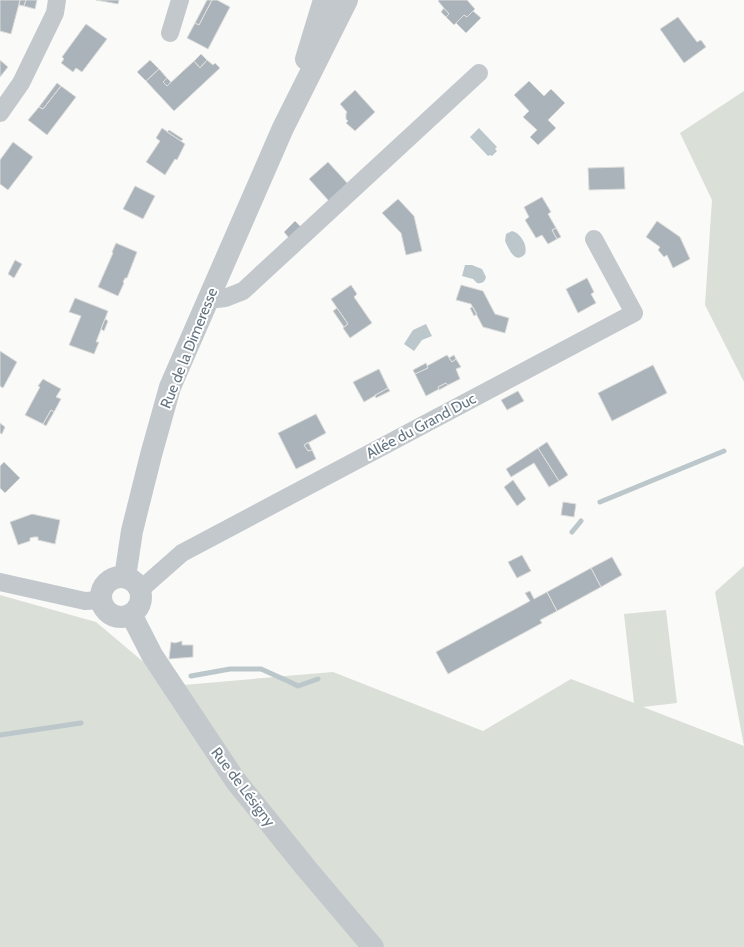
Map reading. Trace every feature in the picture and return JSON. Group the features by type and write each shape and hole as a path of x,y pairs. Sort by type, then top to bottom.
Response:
{"street":[{"path":"0,113 21,83 55,13 57,0"},
{"path":"170,33 180,0"},
{"name":"Rue de la Dimeresse","path":"283,128 324,0"},
{"name":"Rue de la Dimeresse","path":"133,584 134,523 170,386 283,128 347,0"},
{"path":"208,300 225,298 243,291 478,73"},
{"name":"Allée du Grand Duc","path":"133,584 182,553 634,313 594,239"},
{"path":"112,578 133,584 141,597 140,604 136,610 131,614 122,616 113,614 105,609 102,600 103,588 112,578"},
{"path":"0,582 85,601 102,600"},
{"name":"Rue de Lésigny","path":"131,614 152,655 235,780 306,868 373,947"}],"shaded area":[{"path":"744,91 744,382 705,305 712,200 680,133"},
{"path":"479,128 497,147 495,149 497,151 492,156 488,156 470,137"},
{"path":"512,231 521,237 526,247 525,254 518,258 513,255 505,241 506,234"},
{"path":"465,265 472,265 482,269 486,277 484,281 482,283 477,283 473,279 462,276"},
{"path":"426,324 432,336 422,340 414,351 404,344 413,330"},
{"path":"744,566 744,746 715,592"},
{"path":"0,595 96,622 172,686 333,672 483,731 571,679 634,703 624,614 666,610 677,703 643,707 744,746 744,947 0,947"}],"building":[{"path":"0,0 20,0 11,34 0,31"},
{"path":"20,0 26,0 24,6 19,5"},
{"path":"26,0 37,0 35,9 24,6"},
{"path":"96,0 119,0 118,4"},
{"path":"207,0 212,0 199,25 195,23"},
{"path":"212,0 217,0 230,7 208,49 187,38 195,23 199,25"},
{"path":"467,0 475,9 467,17 464,15 454,25 446,17 449,14 438,1"},
{"path":"444,8 449,14 446,17 441,12"},
{"path":"473,11 481,18 466,33 456,23 464,15 467,17"},
{"path":"678,17 697,42 701,40 706,47 684,63 660,29"},
{"path":"86,24 107,39 82,72 76,68 73,72 61,63 64,59 62,57"},
{"path":"201,54 207,60 200,68 194,61"},
{"path":"0,60 8,67 0,77"},
{"path":"150,60 159,69 146,81 137,72"},
{"path":"207,60 213,65 215,63 220,68 174,111 146,81 159,69 167,78 163,82 167,86 194,61 200,68"},
{"path":"167,78 171,82 167,86 163,82"},
{"path":"529,81 544,96 551,89 565,103 548,120 556,128 538,145 530,137 537,130 523,117 529,111 514,95"},
{"path":"57,83 61,86 43,109 39,107"},
{"path":"61,86 76,97 47,135 28,120 39,107 43,109"},
{"path":"355,90 375,112 355,131 346,123 348,121 346,119 347,112 340,104"},
{"path":"162,128 185,144 177,160 175,159 165,175 146,162 160,141 156,138"},
{"path":"169,130 183,139 181,141 167,132"},
{"path":"13,142 33,157 8,190 0,184 0,160"},
{"path":"328,162 348,184 329,201 309,179"},
{"path":"624,167 625,189 589,190 588,168"},
{"path":"135,186 155,196 143,219 123,209"},
{"path":"542,197 551,212 548,214 556,228 552,230 557,239 548,244 542,235 536,238 525,220 529,217 524,207"},
{"path":"398,199 414,216 422,251 406,255 401,233 382,213"},
{"path":"295,221 301,227 289,238 284,232"},
{"path":"657,221 680,237 690,259 673,268 667,255 664,257 658,250 660,247 646,237"},
{"path":"556,228 561,237 557,239 552,230"},
{"path":"116,243 137,252 118,296 98,287"},
{"path":"15,260 22,264 14,278 8,274"},
{"path":"587,278 594,292 591,294 596,303 578,313 566,289"},
{"path":"351,285 357,294 354,297 372,323 350,338 343,328 348,324 331,299"},
{"path":"461,285 483,291 495,314 509,318 505,333 483,327 471,304 456,300"},
{"path":"75,298 108,311 96,342 99,342 94,354 69,345 81,316 69,312"},
{"path":"473,307 477,314 474,316 470,308"},
{"path":"337,308 348,324 344,327 333,311"},
{"path":"105,319 108,321 104,331 101,329"},
{"path":"0,351 17,362 3,388 0,386"},
{"path":"447,355 452,362 456,359 461,367 456,369 460,379 448,385 446,383 438,387 439,389 426,396 415,374 428,368 427,366"},
{"path":"454,355 456,359 452,362 449,358"},
{"path":"426,363 428,368 415,374 413,370"},
{"path":"653,365 667,393 612,421 598,393"},
{"path":"379,369 388,388 364,402 353,382"},
{"path":"43,379 61,389 56,397 61,399 54,412 51,410 43,424 25,415 40,387 38,386"},
{"path":"446,383 448,385 439,390 438,387"},
{"path":"388,388 390,391 376,398 375,395"},
{"path":"518,391 524,401 507,410 501,400"},
{"path":"51,410 54,412 46,426 43,424"},
{"path":"316,414 326,433 304,445 308,451 312,450 316,459 296,469 278,433"},
{"path":"0,423 5,427 2,434 0,433"},
{"path":"308,442 312,450 308,451 304,445"},
{"path":"547,442 568,475 559,481 538,448"},
{"path":"538,448 559,481 549,487 534,463 511,477 506,469"},
{"path":"4,462 20,478 5,493 0,488 0,466"},
{"path":"513,480 526,499 517,506 504,487"},
{"path":"563,502 576,504 574,517 561,515"},
{"path":"32,514 60,520 55,544 38,540 38,537 34,537 30,538 30,541 18,545 10,522"},
{"path":"522,555 531,571 517,578 508,562"},
{"path":"612,557 622,575 601,587 591,568"},
{"path":"591,568 601,587 557,611 547,592"},
{"path":"530,591 534,599 547,592 557,611 540,620 542,623 448,674 436,652 530,601 525,593"},
{"path":"182,641 182,645 193,645 193,657 169,659 171,642 175,643"}],"waterway":[{"path":"600,502 724,451"},
{"path":"572,532 581,521"},
{"path":"191,676 230,669 261,669 298,686 318,679"},
{"path":"0,735 81,723"}]}
